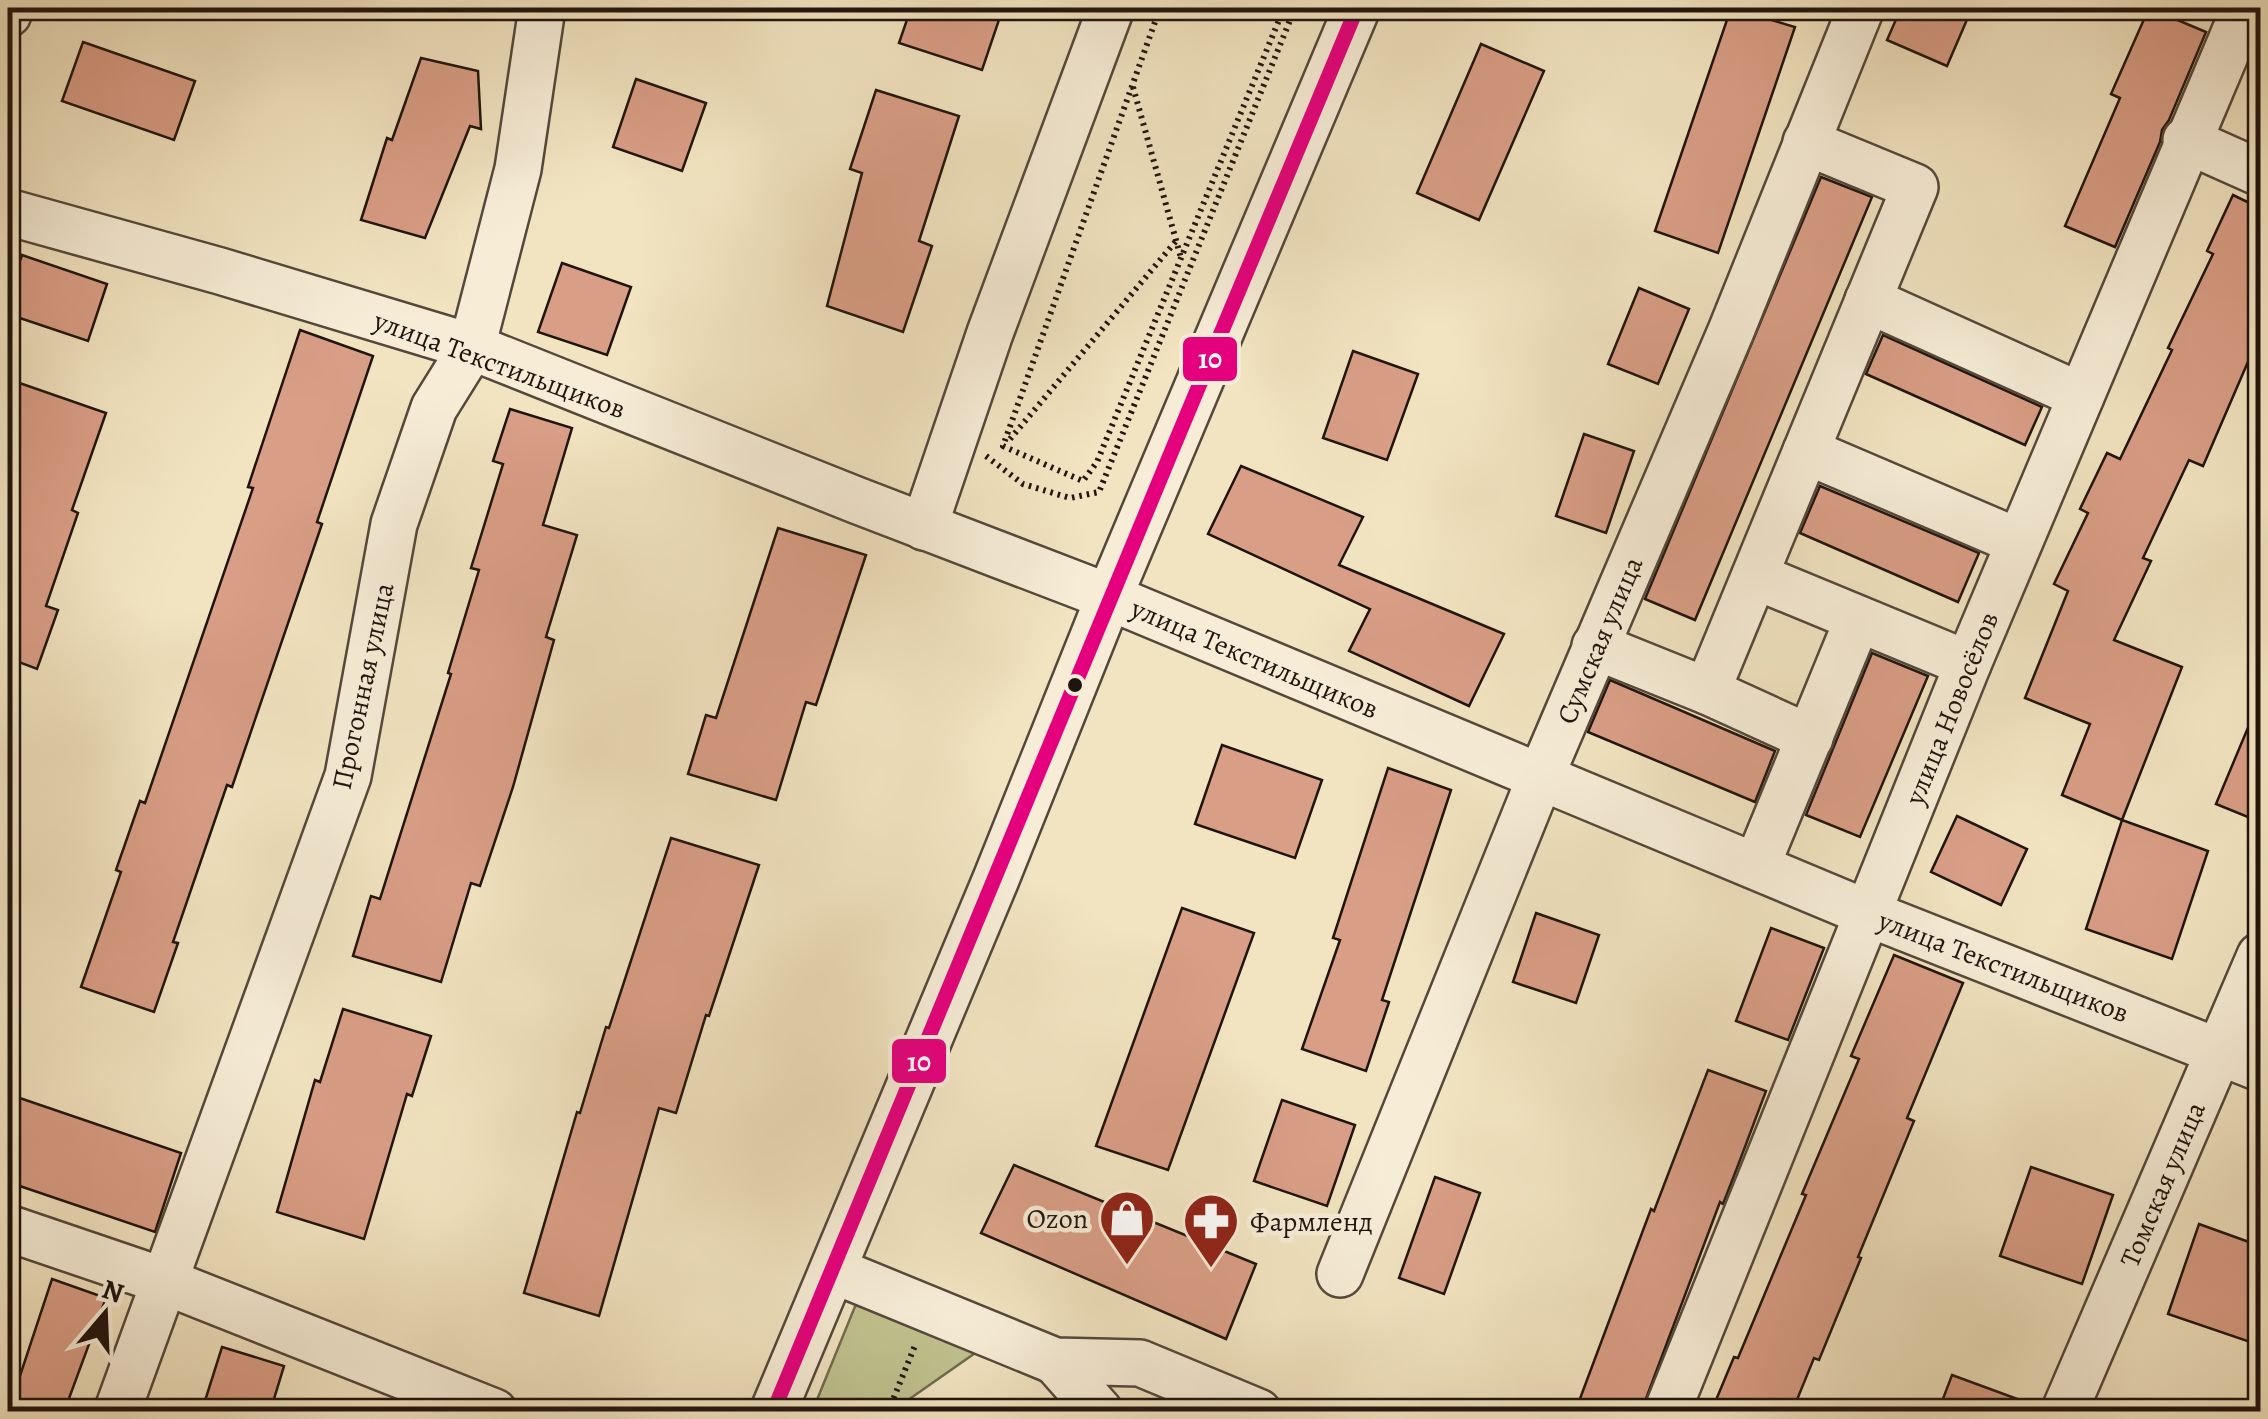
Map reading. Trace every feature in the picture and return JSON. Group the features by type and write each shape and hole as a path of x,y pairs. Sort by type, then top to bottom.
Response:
{"street":[{"name":"Прогонная улица","path":"118,1412 348,776 394,524 434,408 472,347 518,169 542,8"},
{"path":"773,1412 1109,596 1357,8"},
{"name":"Сумская улица","path":"1340,1274 1540,778 1731,331 1861,8"},
{"name":"улица Новосёлов","path":"1667,1412 1968,664 2186,140 2245,8"},
{"path":"924,527 990,333 1124,24"},
{"path":"2186,140 2260,173"},
{"path":"1707,691 1915,187 1806,142"},
{"name":"улица Текстильщиков","path":"8,212 472,347 924,527 1109,596 1868,913 2260,1068"},
{"path":"1868,300 2082,396"},
{"path":"1806,451 2019,542"},
{"path":"1755,576 1968,664"},
{"path":"1757,866 1858,618"},
{"path":"1596,646 1810,738"},
{"name":"Томская улица","path":"2064,1412 2260,956"},
{"path":"8,1228 164,1281 494,1412"},
{"path":"834,1270 1055,1361 1140,1363 1258,1412"},
{"path":"1055,1361 1096,1407"}],"path":[{"path":"1124,24 1150,8"},
{"path":"1004,446 1160,8"},
{"path":"1004,446 1083,481 1097,462 1281,8"},
{"path":"991,439 986,458 1023,484 1070,498 1099,492 1294,8"},
{"path":"1133,86 1181,259"},
{"path":"1004,446 1176,241"},
{"path":"888,1412 930,1310"},
{"path":"972,1412 1096,1407"}],"green space":[{"path":"856,1304 978,1351 896,1411 812,1412"}],"building":[{"path":"911,8 1003,8 982,70 899,43"},
{"path":"1731,8 1795,27 1718,253 1655,231"},
{"path":"1901,8 1972,8 1947,66 1887,40"},
{"path":"2149,8 2206,32 2115,247 2065,226 2120,98 2111,94"},
{"path":"83,42 195,81 174,140 62,101"},
{"path":"1481,44 1544,71 1479,220 1417,193"},
{"path":"421,58 478,71 481,129 470,126 425,238 361,220 387,138 392,140"},
{"path":"636,79 706,103 682,171 613,147"},
{"path":"876,90 959,116 919,241 932,246 903,332 827,306 862,173 850,169"},
{"path":"1821,177 1872,197 1695,620 1645,599"},
{"path":"2233,195 2260,208 2260,334 2203,466 2189,460 2143,558 2151,561 2114,640 2182,667 2122,820 2062,795 2090,724 2025,698 2068,591 2054,584 2088,513 2080,509 2107,453 2120,459 2172,350 2168,348 2213,254 2207,251"},
{"path":"22,255 107,284 88,341 8,314 8,297"},
{"path":"562,263 631,287 607,355 538,332"},
{"path":"1639,288 1689,309 1658,384 1608,364"},
{"path":"300,330 373,356 317,522 322,524 232,787 227,785 173,942 178,943 154,1012 81,987 121,872 116,870 140,801 145,803 253,488 248,487"},
{"path":"1883,335 2042,407 2025,445 1866,374"},
{"path":"1353,351 1418,374 1387,460 1323,438"},
{"path":"8,379 106,413 72,510 78,513 46,606 58,610 37,669 8,658"},
{"path":"510,409 572,428 543,525 577,535 546,637 554,640 513,787 480,886 471,883 441,982 353,956 371,896 380,899 451,674 448,673 479,570 471,568 503,464 493,461"},
{"path":"1584,434 1634,451 1606,533 1556,516"},
{"path":"1241,466 1363,517 1339,565 1504,634 1469,706 1349,651 1370,609 1208,534"},
{"path":"1820,486 1979,553 1958,602 1800,533"},
{"path":"778,528 866,555 816,705 806,702 776,800 688,774 706,715 716,718"},
{"path":"1872,653 1928,676 1860,837 1806,815"},
{"path":"1610,680 1775,751 1755,802 1588,732"},
{"path":"2260,699 2260,822 2216,804"},
{"path":"1222,745 1322,780 1295,858 1195,824"},
{"path":"1388,768 1451,790 1382,1000 1389,1002 1366,1071 1302,1049 1340,940 1333,938"},
{"path":"1957,816 2027,849 2001,905 1931,872"},
{"path":"2122,820 2208,851 2172,959 2086,929"},
{"path":"671,838 759,865 676,1113 659,1108 599,1316 524,1293 577,1112 580,1113"},
{"path":"1182,908 1254,933 1168,1170 1096,1146"},
{"path":"1536,913 1599,935 1576,1003 1513,982"},
{"path":"1771,928 1824,948 1788,1040 1736,1021"},
{"path":"1894,955 1963,983 1907,1118 1914,1121 1858,1257 1861,1258 1819,1360 1814,1358 1792,1412 1711,1412 1734,1357 1738,1358 1806,1195 1802,1194 1859,1059 1851,1056"},
{"path":"343,1009 431,1036 412,1096 407,1094 364,1239 277,1212 315,1080 320,1082"},
{"path":"1708,1070 1766,1091 1723,1204 1720,1202 1641,1412 1575,1412 1651,1209 1654,1211"},
{"path":"8,1094 181,1153 155,1232 8,1182"},
{"path":"1282,1100 1355,1125 1327,1206 1254,1181"},
{"path":"1014,1165 1256,1264 1226,1339 981,1233"},
{"path":"2031,1167 2113,1195 2082,1284 2000,1256"},
{"path":"1435,1177 1480,1193 1444,1294 1399,1278"},
{"path":"2199,1224 2260,1246 2260,1322 2253,1343 2168,1314"},
{"path":"52,1279 106,1298 64,1412 8,1412"},
{"path":"222,1347 284,1366 270,1412 229,1412 204,1404"},
{"path":"1952,1375 2039,1407 2038,1412 1938,1412"}],"transit line":[{"name":"10","path":"773,1412 1357,8"}],"place":[{"name":"Ozon","path":"1127,1267"},
{"name":"Фармленд","path":"1211,1270"}]}
